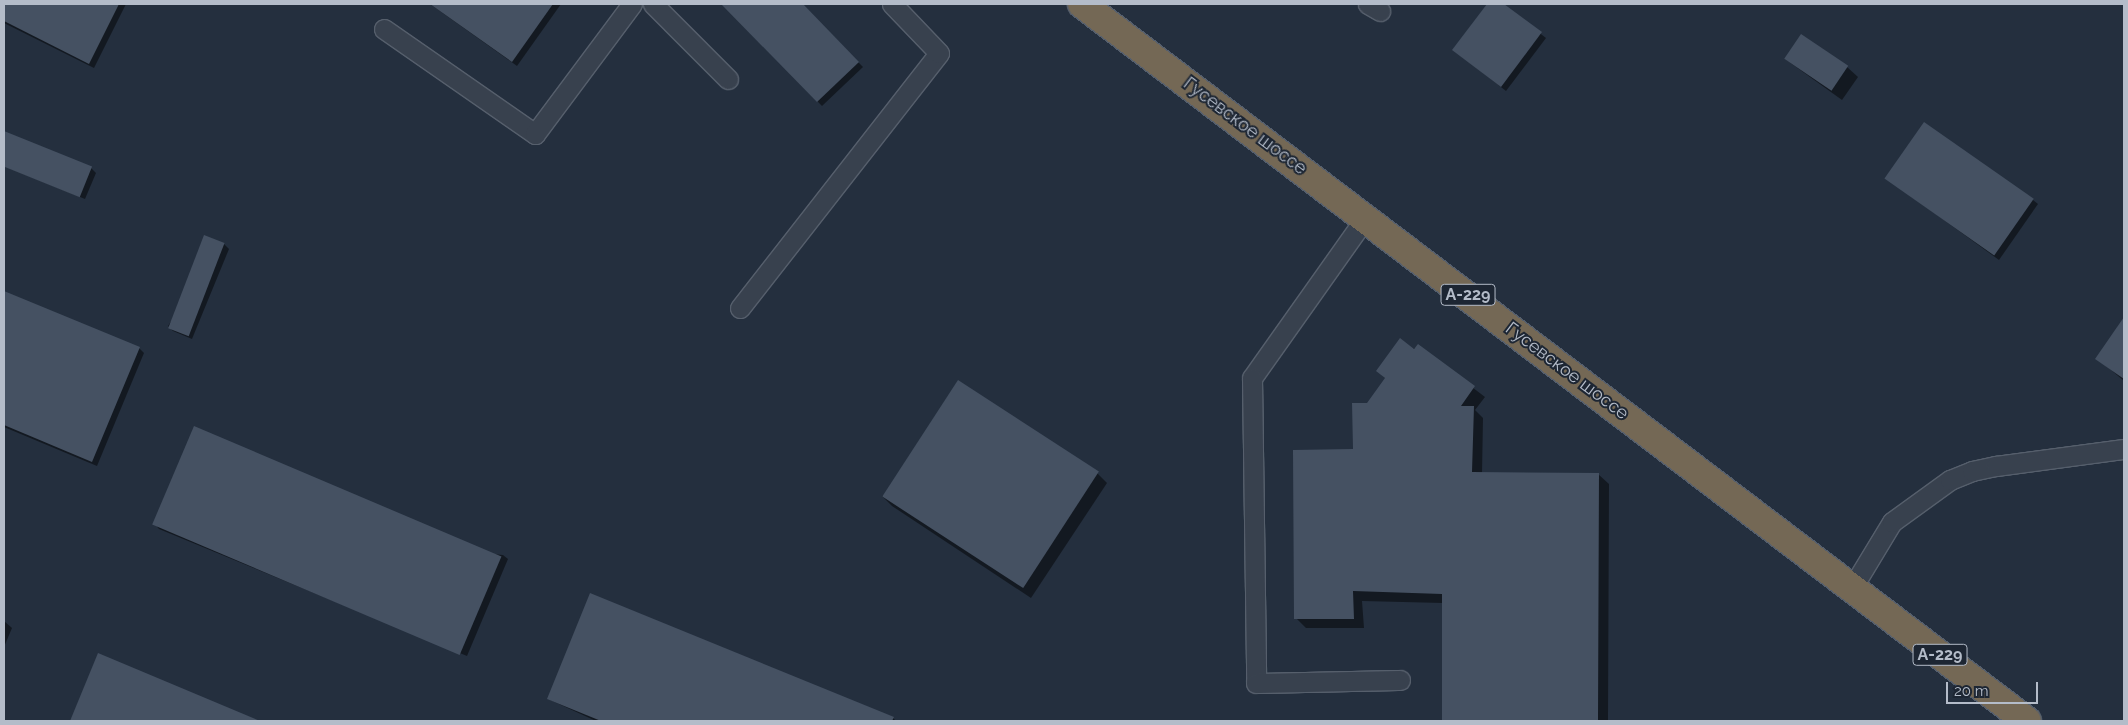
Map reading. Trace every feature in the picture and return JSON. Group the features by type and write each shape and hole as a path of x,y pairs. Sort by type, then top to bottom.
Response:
{"highway":[{"name":"Гусевское шоссе","path":"1082,4 1366,217 2027,721"}],"lane":[{"path":"384,28 535,134 632,4"},
{"path":"654,4 728,79"},
{"path":"740,308 939,52 892,4"},
{"path":"1366,217 1252,378 1256,683 1400,680"},
{"path":"1852,588 1892,522 1950,480 1972,471 1996,466 2124,449"}],"building":[{"path":"4,4 119,4 89,64 4,21"},
{"path":"430,4 553,4 512,62"},
{"path":"721,4 803,4 859,62 817,102"},
{"path":"1487,4 1504,4 1542,32 1501,87 1452,50"},
{"path":"1801,34 1848,66 1831,91 1784,59"},
{"path":"1924,122 2034,199 1994,255 1884,179"},
{"path":"4,131 92,167 80,197 4,167"},
{"path":"204,235 225,243 189,336 168,328"},
{"path":"4,291 140,347 92,462 4,425"},
{"path":"2124,317 2124,379 2095,359"},
{"path":"1400,338 1414,349 1418,344 1475,386 1461,406 1474,406 1472,472 1599,473 1598,721 1442,721 1442,594 1353,591 1354,619 1294,619 1293,450 1353,449 1352,403 1367,403 1385,378 1376,371"},
{"path":"958,380 1099,471 1023,588 882,497"},
{"path":"194,426 501,557 460,655 152,524"},
{"path":"590,593 894,717 892,721 601,721 547,699"},
{"path":"98,653 260,721 70,721"}]}
